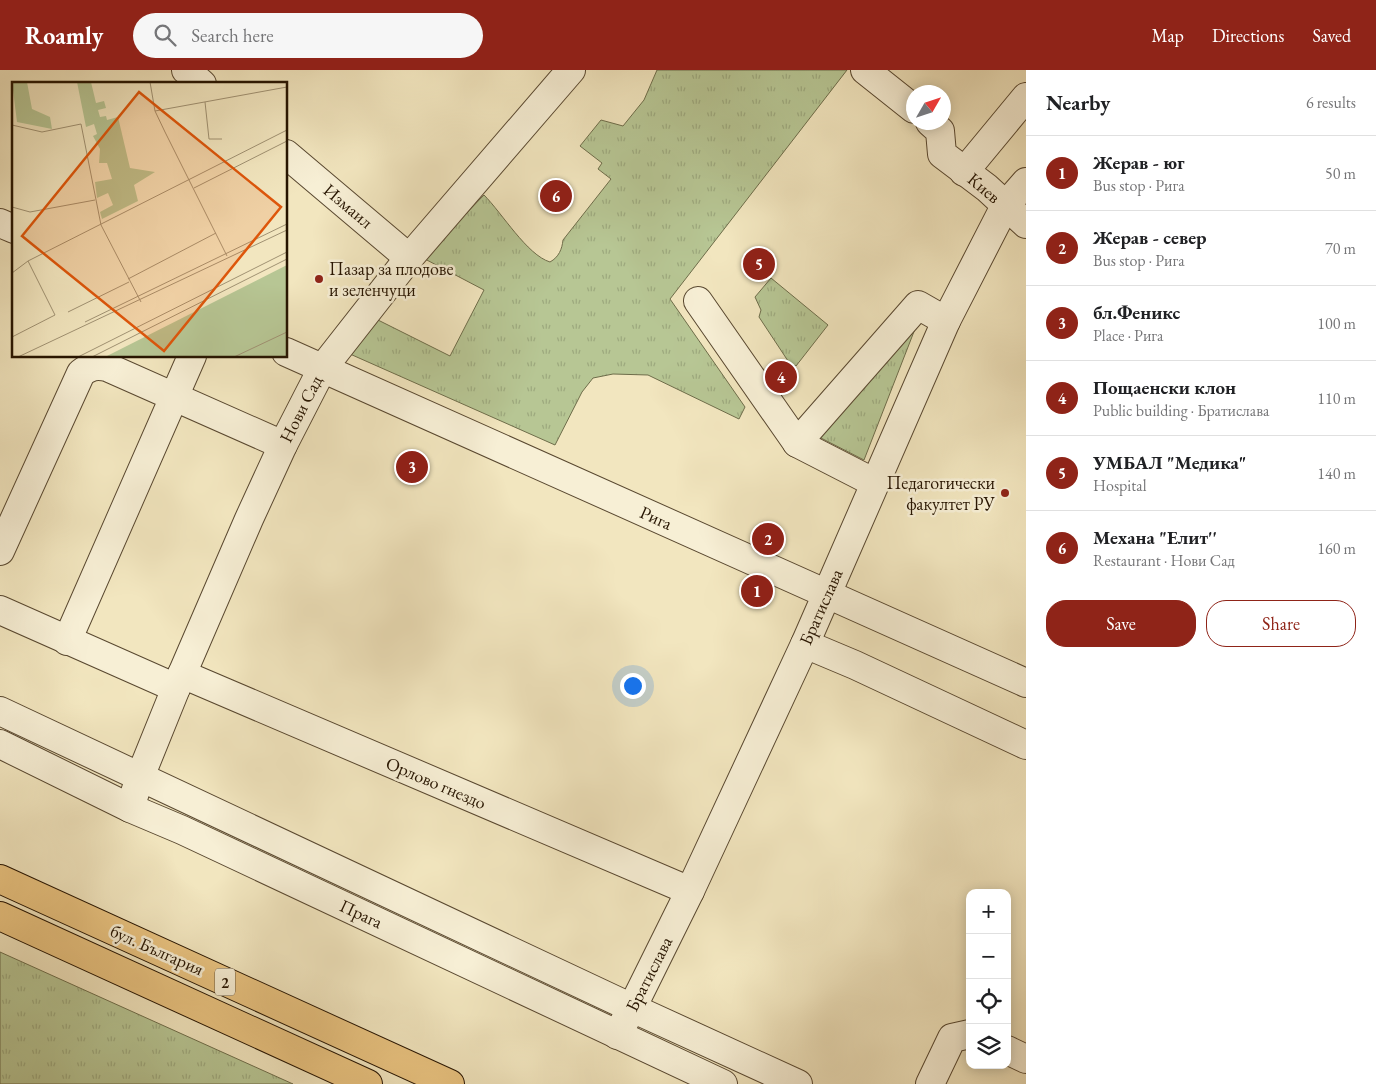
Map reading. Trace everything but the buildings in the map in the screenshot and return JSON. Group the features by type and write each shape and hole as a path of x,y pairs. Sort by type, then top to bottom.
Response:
{"highway":[{"name":"бул. България","path":"0,879 450,1084"},
{"name":"бул. България","path":"0,916 368,1084"}],"street":[{"path":"186,70 200,82"},
{"name":"Нови Сад","path":"130,808 140,777 179,681 248,519 322,369 409,258 571,70"},
{"path":"865,70 906,103"},
{"path":"964,172 1026,97"},
{"name":"Киев","path":"939,130 942,154 987,188 1026,224"},
{"name":"Измаил","path":"288,156 409,258"},
{"name":"Братислава","path":"617,1035 690,892 805,644 946,321 1005,206 1026,182"},
{"path":"0,223 12,228"},
{"path":"698,302 797,443 875,483"},
{"path":"797,443 918,306 946,321"},
{"name":"Рига","path":"288,353 1026,683"},
{"path":"67,641 191,358"},
{"path":"0,550 81,373 88,367 98,365 107,367 283,445"},
{"name":"Орлово гнездо","path":"0,610 67,641 179,681 690,892"},
{"path":"805,644 855,665 1026,745"},
{"path":"0,711 798,1084"},
{"name":"Прага","path":"0,744 130,808 182,830 723,1084"},
{"path":"930,1084 952,1038 966,1035"},
{"path":"1011,1052 1026,1059"}],"green space":[{"path":"657,70 847,70 670,299 745,407 739,419 648,375 613,374 593,378 582,392 555,445 350,354 374,318 450,356 484,290 423,258 484,195 515,233 541,258 550,262 556,258 562,247 563,240 611,179 598,169 602,163 580,146 601,120 623,126 644,100"},
{"path":"771,278 828,325 796,366 790,364 759,317 761,310 755,297"},
{"path":"915,329 864,460 819,437"},
{"path":"0,952 293,1084 0,1084"}],"place":[{"name":"Механа \"Елит''","path":"556,196"},
{"name":"УМБАЛ \"Медика\"","path":"759,264"},
{"name":"Пазар за плодове и зеленчуци","path":"319,279"},
{"name":"Пощаенски клон","path":"781,377"},
{"name":"бл.Феникс","path":"412,467"},
{"name":"Педагогически факултет РУ","path":"1005,493"},
{"name":"Жерав - север","path":"768,539"},
{"name":"Жерав - юг","path":"757,591"}]}
